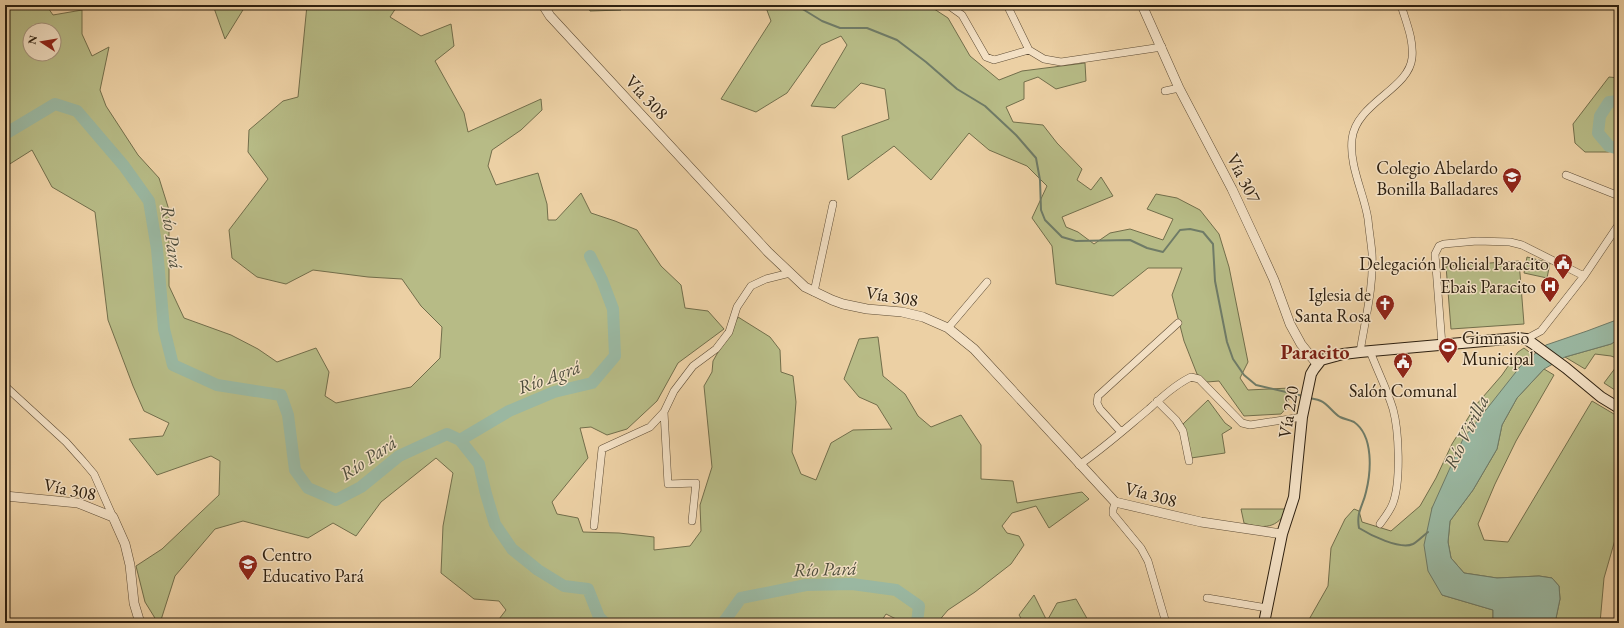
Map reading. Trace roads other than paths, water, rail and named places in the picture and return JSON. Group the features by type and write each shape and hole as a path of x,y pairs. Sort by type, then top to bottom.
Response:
{"main road":[{"path":"1317,364 1326,358 1365,352 1518,338 1529,341 1619,408"},
{"name":"Vía 220","path":"1264,623 1282,534 1294,497 1304,403 1311,374 1317,364"}],"street":[{"name":"Vía 308","path":"543,5 550,16 768,252 805,287 843,304 866,309 902,312 923,317 948,328 974,349 1079,465 1115,502 1200,522 1282,534"},
{"path":"948,5 962,15 986,57 994,60 1029,50"},
{"path":"1007,5 1029,50 1044,59 1061,62 1162,47"},
{"name":"Vía 307","path":"1142,5 1179,88 1232,189 1274,280 1290,324 1301,344 1317,364"},
{"path":"1380,524 1389,513 1393,502 1397,477 1398,439 1393,409 1365,352 1372,253 1364,201 1353,158 1352,140 1354,129 1358,120 1372,105 1404,77 1411,67 1412,42 1401,5"},
{"path":"1165,91 1179,88"},
{"path":"1566,175 1619,196"},
{"path":"814,292 833,204"},
{"path":"1529,341 1541,331 1584,276 1619,224"},
{"path":"1442,345 1435,254 1439,246 1444,244 1477,241 1510,242 1522,245 1584,276"},
{"path":"594,526 602,449 650,427 664,412 674,391 693,366 716,349 729,332 737,307 751,286 766,279 790,273"},
{"path":"948,328 987,282"},
{"path":"1121,432 1100,409 1097,403 1098,396 1178,323"},
{"path":"1079,465 1106,446 1157,401 1183,381 1191,377 1199,378 1242,423 1250,425 1302,417"},
{"path":"5,386 66,442 94,474 113,517"},
{"path":"1157,401 1176,420 1183,431 1189,461"},
{"path":"664,412 668,484 696,483 692,521"},
{"name":"Vía 308","path":"5,496 78,503 113,517 125,544 130,565 134,603 140,623"},
{"path":"1115,502 1112,510 1113,514 1141,548 1148,561 1166,623"},
{"path":"1207,598 1267,608"}],"waterway":[{"path":"796,5 822,21 840,28 867,28 897,40 926,62 957,89 985,106 1016,135 1036,158 1040,180 1041,210 1045,220 1062,237 1076,241 1130,240 1147,248 1163,252 1180,230 1190,229 1203,232 1213,244 1215,281 1227,342 1233,359 1244,375 1256,385 1303,396"},
{"path":"1619,101 1609,102 1600,116 1598,133 1609,146 1619,149"},
{"name":"Río Pará","path":"5,134 55,104 77,111 124,166 149,201 157,249 164,329 173,365 217,385 281,395 288,415 295,470 308,488 336,500 361,487 399,456 447,434 460,440 479,464 495,524 512,549 538,570 564,586 588,589 599,617 605,623"},
{"name":"Río Agrá","path":"460,440 509,411 554,392 592,383 615,356 613,309 602,280 590,256"},
{"path":"1597,335 1619,332"},
{"path":"1309,398 1321,401 1340,417 1354,422 1365,436 1368,445 1370,465 1368,484 1358,518 1359,528 1377,538 1401,545 1413,544 1428,532"},
{"name":"Río Pará","path":"723,623 741,598 806,585 852,584 896,590 919,606 917,623"}],"place":[{"name":"Colegio Abelardo Bonilla Balladares","path":"1512,194"},
{"name":"Delegación Policial Paracito","path":"1563,280"},
{"name":"Ebais Paracito","path":"1550,303"},
{"name":"Iglesia de Santa Rosa","path":"1385,321"},
{"name":"Gimnasio Municipal","path":"1448,364"},
{"name":"Salón Comunal","path":"1403,379"},
{"name":"Centro Educativo Pará","path":"248,581"}],"district":[{"name":"Paracito","path":"1315,352"}],"water label":[{"name":"Río Virilla","path":"1466,432"}]}
